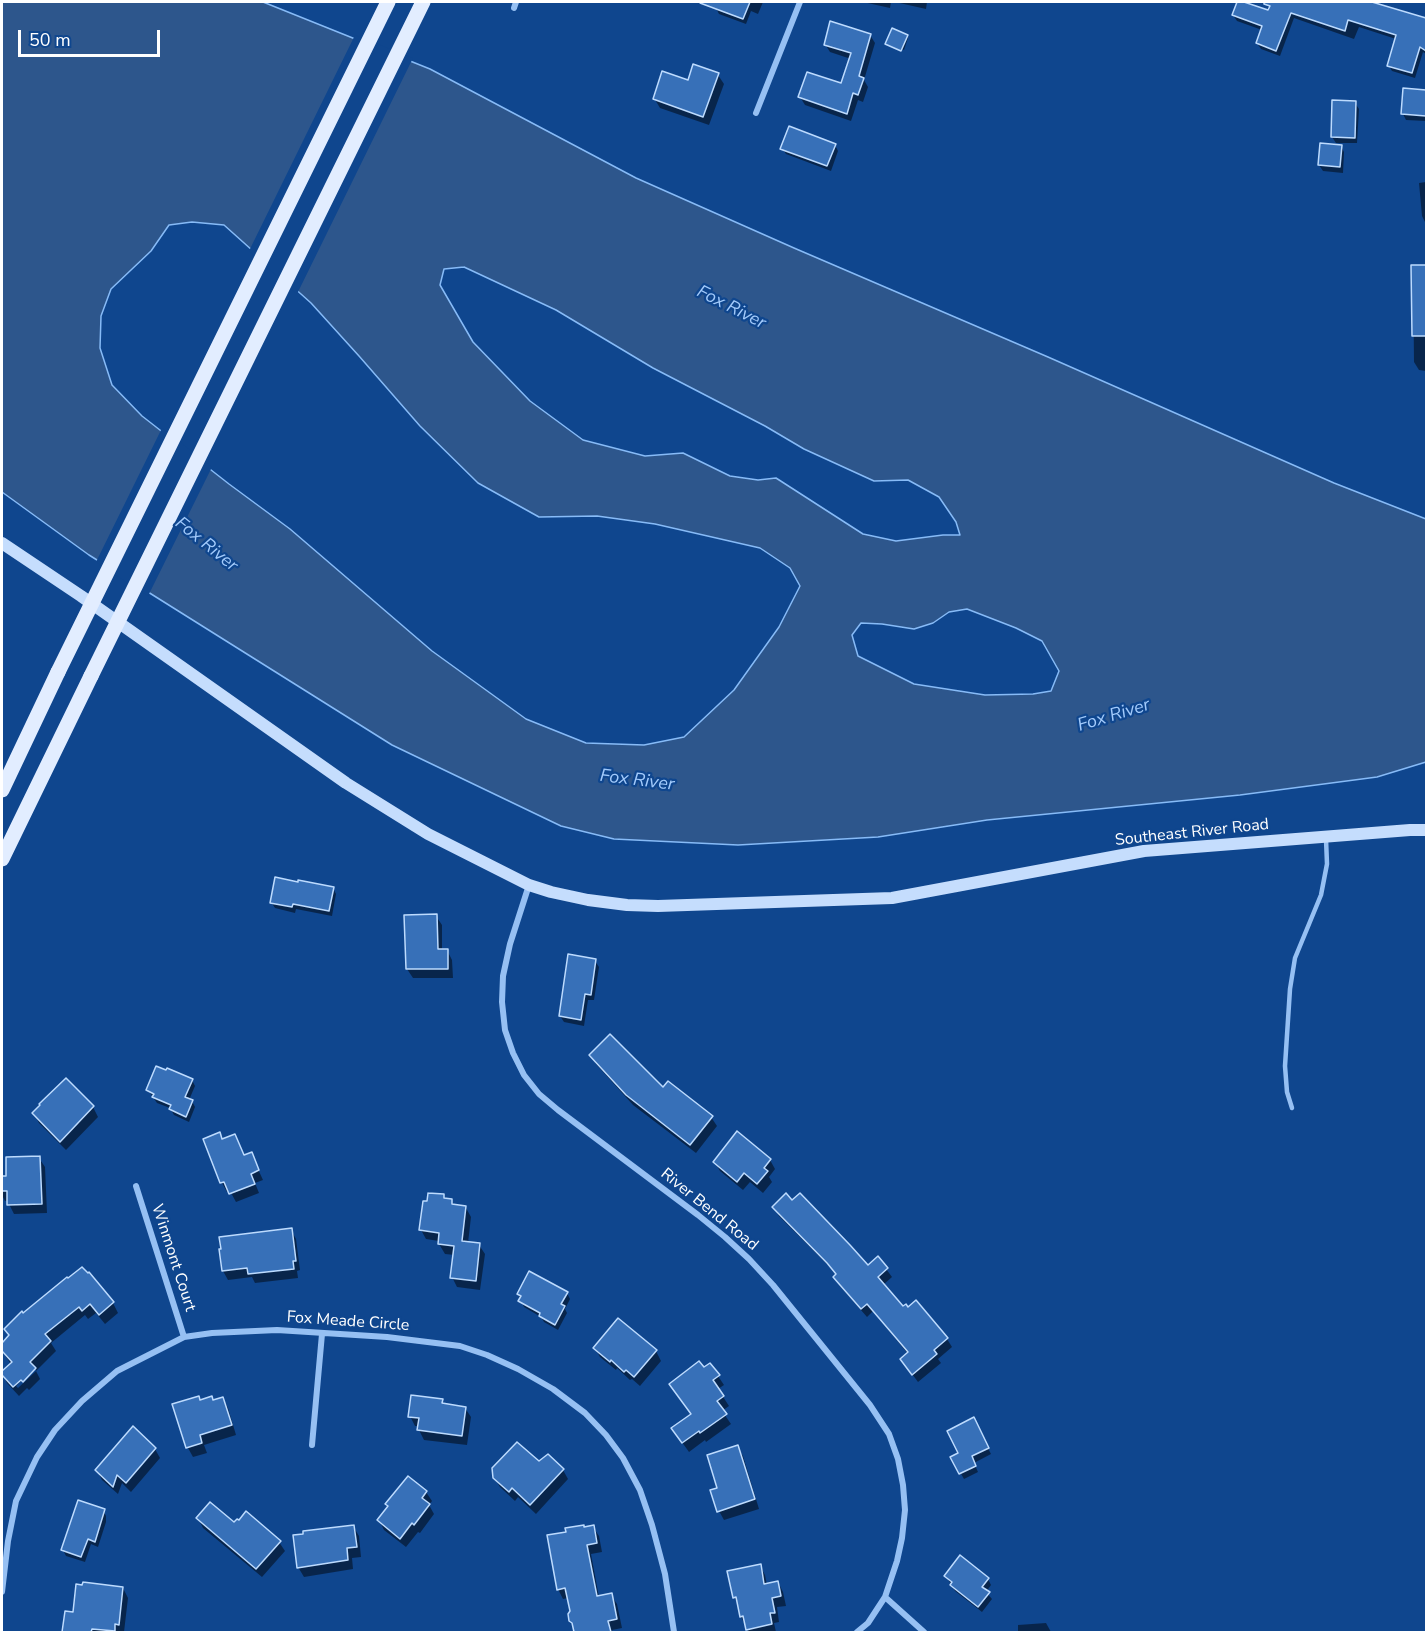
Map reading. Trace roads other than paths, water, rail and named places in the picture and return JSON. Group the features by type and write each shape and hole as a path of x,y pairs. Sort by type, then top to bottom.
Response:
{"main road":[{"path":"2,790 388,2"},
{"path":"2,859 423,2"}],"street":[{"path":"756,113 800,2"},
{"name":"Southeast River Road","path":"2,543 346,783 428,834 529,885 588,900 627,905 670,906 892,898 1144,851 1426,830"},
{"name":"River Bend Road","path":"529,885 510,944 503,976 502,1002 505,1030 524,1075 539,1094 558,1110 725,1236 749,1259 773,1285 870,1405 889,1434 898,1459 903,1485 902,1538 897,1562 885,1597 868,1623 857,1632"},
{"name":"Winmont Court","path":"136,1186 184,1337"},
{"name":"Fox Meade Circle","path":"2,1592 8,1541 16,1501 37,1457 56,1430 82,1401 117,1371 184,1337 246,1330 277,1330 387,1337 460,1346 518,1369 553,1389 585,1413 606,1435 623,1458 640,1490 665,1574 674,1632"},
{"path":"312,1445 322,1334"},
{"path":"885,1597 924,1632"}],"lane":[{"path":"1292,1108 1287,1092 1285,1066 1290,989 1295,958 1321,895 1327,864 1326,836"}],"water":[{"name":"Fox River","path":"2,2 263,2 430,69 636,178 1334,483 1426,519 1426,762 1377,777 1240,795 987,820 878,837 738,845 614,839 561,826 392,745 89,555 2,492","holes":["192,222 224,225 311,303 420,426 478,483 539,517 597,516 655,524 760,548 790,568 800,586 779,627 734,690 684,737 644,745 586,743 526,719 432,651 290,529 142,416 112,385 100,348 101,316 111,289 151,251 169,225","464,267 556,310 653,368 765,426 804,449 874,481 908,480 939,497 956,522 960,535 896,541 863,534 776,478 758,480 730,476 683,453 645,456 583,440 530,401 473,342 440,285 444,269","967,609 1042,641 1059,671 1051,691 1033,694 985,695 914,684 858,656 852,635 861,623 914,629 933,623 949,612"]}]}
